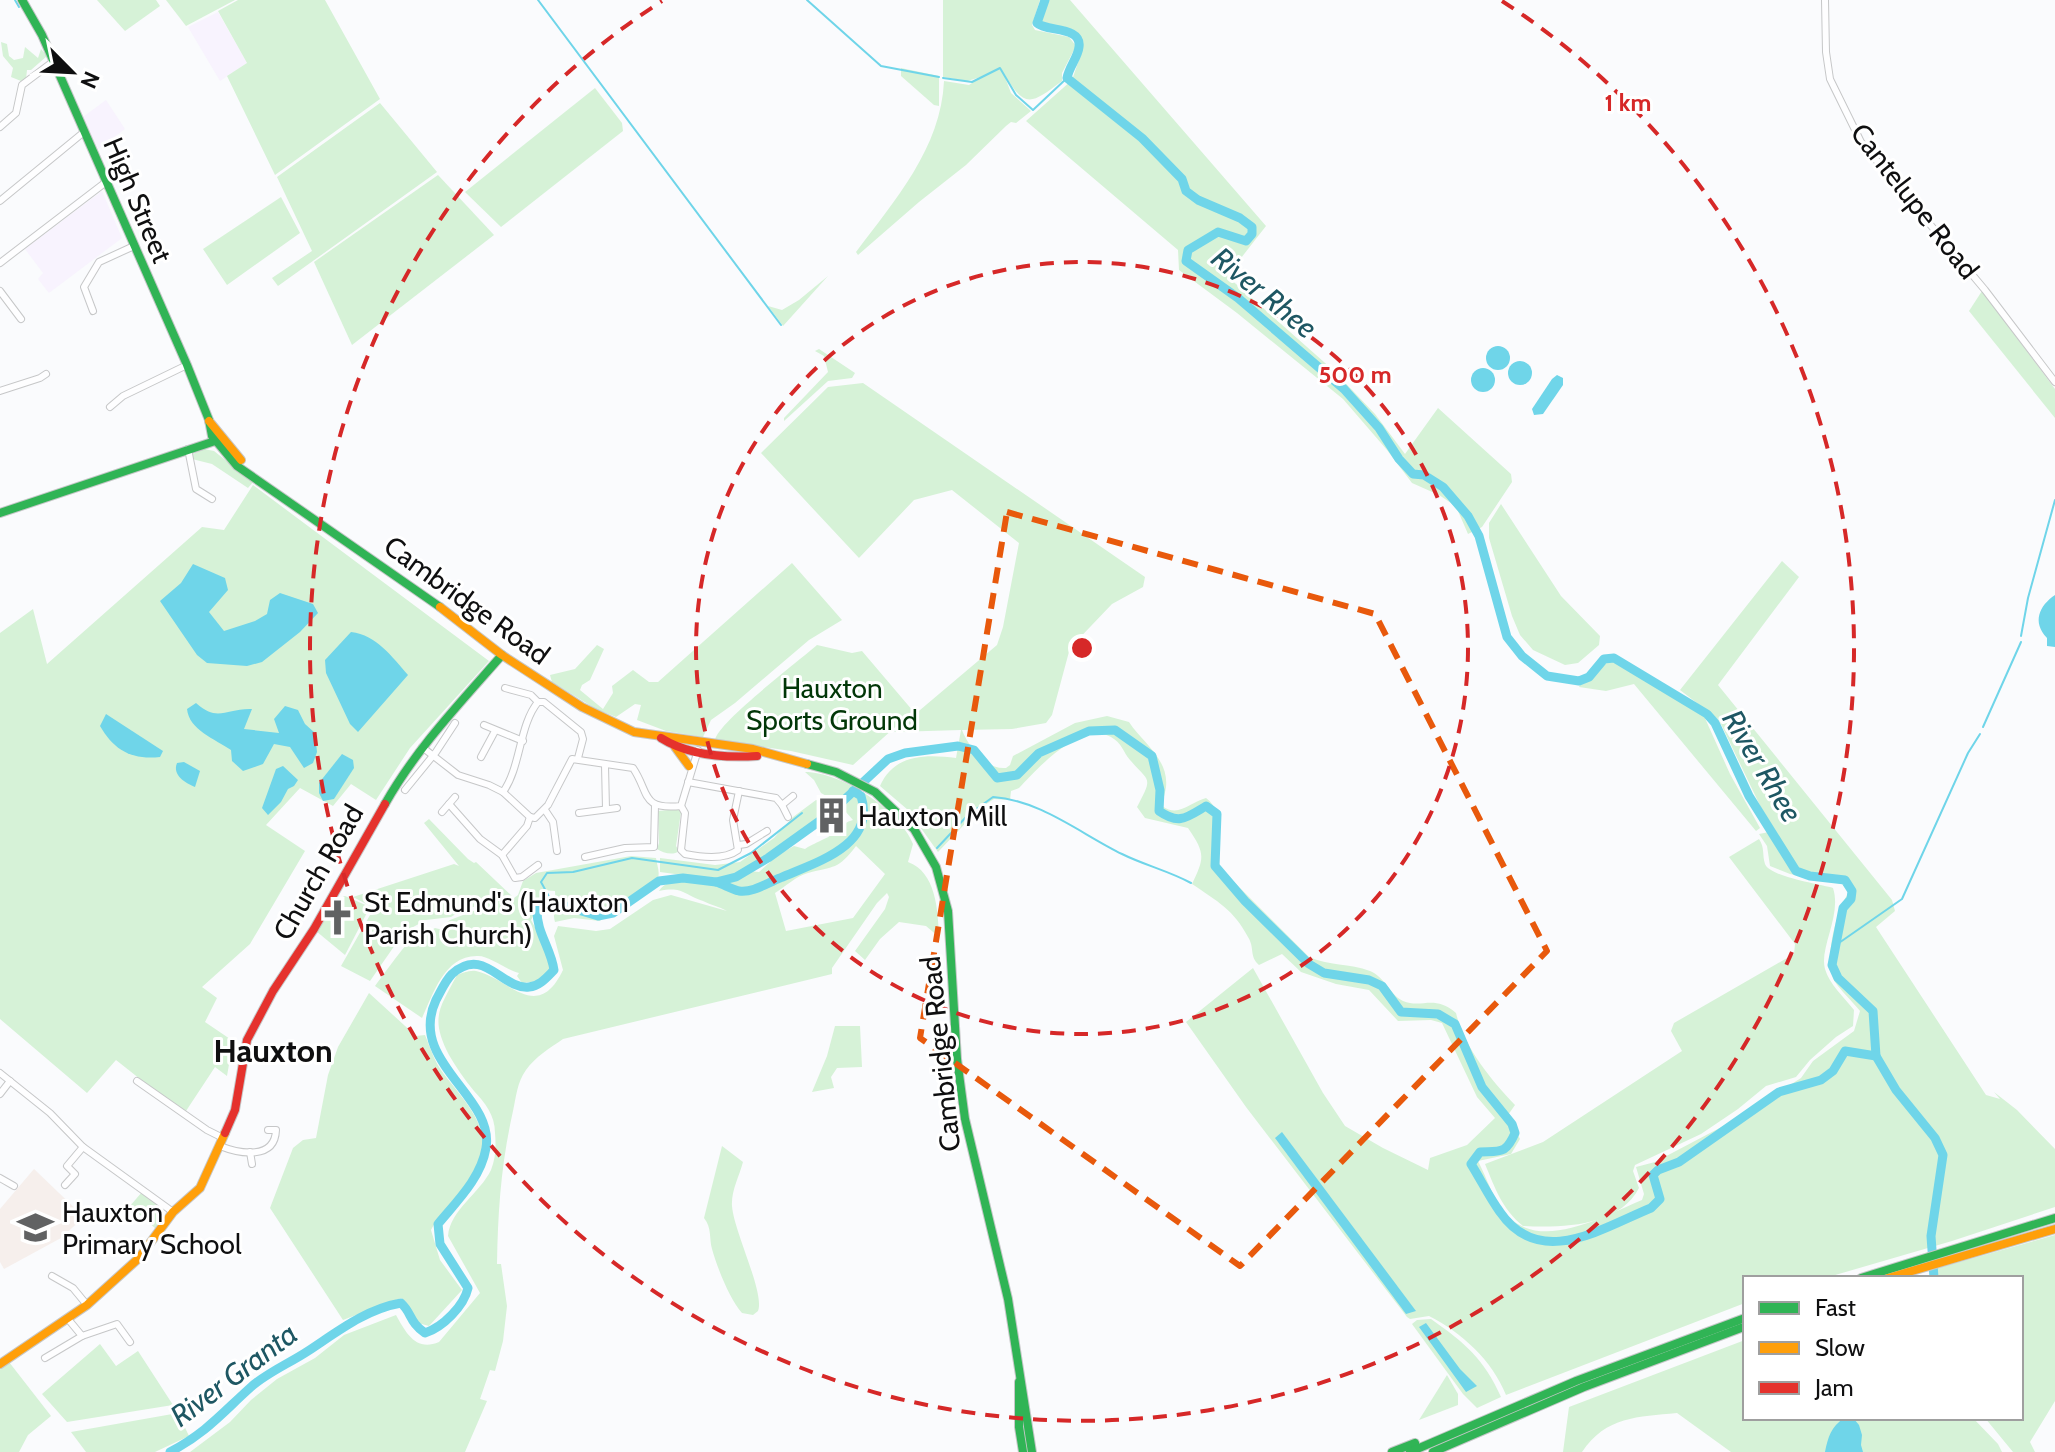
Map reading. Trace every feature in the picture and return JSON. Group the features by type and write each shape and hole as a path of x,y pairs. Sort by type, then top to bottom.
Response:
{"main road":[{"name":"High Street","path":"22,0 54,61 216,437"},
{"path":"0,513 57,496 216,437"},
{"name":"Cambridge Road","path":"216,437 258,479 422,593 502,655 603,719 634,732 696,746 751,757 765,754 822,767 857,781 901,814 936,867 945,897 950,930 957,1059 965,1119 1008,1299 1032,1452"},
{"name":"Church Road","path":"173,1212 205,1181 235,1110 247,1040 273,991 332,897 386,800 422,747 502,655"},
{"name":"Cambridge Road","path":"661,738 673,746 696,746"},
{"path":"673,746 690,768"},
{"path":"0,1364 87,1305 139,1258 173,1212"},
{"path":"1869,1276 1952,1253 2055,1218"},
{"path":"1952,1253 2055,1229"},
{"path":"1892,1276 1915,1264"},
{"path":"1410,1452 1656,1350 1743,1319"},
{"path":"1433,1452 1584,1387 1743,1327"},
{"name":"Cambridge Road","path":"1019,1378 1017,1394 1023,1452"},
{"path":"1392,1452 1421,1440 1443,1437"}],"street":[{"name":"Cantelupe Road","path":"1825,0 1830,79 1861,142 1985,290 2055,382"},
{"path":"0,127 16,113 22,85 54,61"},
{"path":"0,201 84,132"},
{"path":"0,263 106,182"},
{"path":"93,311 84,287 99,262 134,246"},
{"path":"0,291 21,319"},
{"path":"110,407 123,396 187,365"},
{"path":"0,391 46,374"},
{"path":"117,387 123,396"},
{"path":"188,449 196,489 212,499"},
{"path":"505,688 544,702 581,732 583,739 578,758"},
{"path":"503,792 513,779 529,716 538,702"},
{"path":"405,790 455,723"},
{"path":"484,725 523,741"},
{"path":"481,757 495,731"},
{"path":"696,746 681,806 685,813 681,850 685,854 720,856 738,850 733,820 739,791"},
{"path":"422,747 458,775 473,778 503,792 530,817 535,818 545,810 568,763 578,758 633,768 645,796 655,805 681,806"},
{"path":"605,765 606,809"},
{"path":"688,782 776,798 788,817"},
{"path":"782,805 793,796"},
{"path":"442,812 455,797"},
{"path":"449,804 480,839 502,855 515,878 522,877 538,865"},
{"path":"585,857 625,848 654,847 655,805"},
{"path":"579,813 617,808"},
{"path":"545,810 553,822 557,851"},
{"path":"502,855 527,826 530,817"},
{"path":"739,845 767,831"},
{"path":"0,1073 50,1113 83,1147 173,1212"},
{"path":"0,1094 10,1081"},
{"path":"137,1081 238,1154 270,1147 275,1141 276,1130 268,1130"},
{"path":"67,1166 83,1147"},
{"path":"250,1152 252,1164"},
{"path":"58,1165 67,1166 75,1174 65,1185"},
{"path":"0,1178 14,1186"},
{"path":"52,1276 73,1288 87,1305"},
{"path":"68,1319 82,1336"},
{"path":"45,1358 82,1336 117,1324 130,1342"},
{"path":"48,1345 54,1352"}],"highlighted area":[{"path":"1007,512 1375,614 1547,951 1240,1266 920,1038"}],"shaded area":[{"path":"218,12 247,63 220,81 188,27"},
{"path":"106,100 125,129 98,149 83,117"},
{"path":"102,191 122,238 49,293 38,279 43,273 25,249"},
{"name":"Hauxton Primary School","path":"34,1169 84,1217 61,1238 4,1269 0,1262 0,1209"}],"green space":[{"path":"97,0 156,0 160,6 125,31"},
{"path":"166,0 235,0 186,26"},
{"path":"238,0 325,0 380,99 275,175 227,76 247,63 218,11"},
{"path":"943,0 1040,0 1032,25 1035,30 1069,37 1076,46 1062,73 1062,81 1035,98 1023,97 1003,72 1011,93 1031,111 1016,123 1006,126 966,165 858,255 856,252 900,193 925,151 941,105 944,81 969,85 981,77 967,81 943,77"},
{"path":"1047,0 1070,0 1266,226 1227,276 1333,370 1375,414 1405,454 1438,408 1511,474 1512,482 1482,527 1468,534 1451,503 1412,483 1343,399 1179,270 1178,250 1026,121 1072,80 1083,48 1079,35 1059,26 1045,25 1040,20"},
{"path":"1,42 7,44 9,56 14,60 23,58 25,47 38,58 41,49 47,56 27,70 26,79 21,81 11,77 13,68 3,56"},
{"path":"901,68 939,76 939,106 901,76"},
{"path":"595,88 622,123 623,131 501,227 465,192"},
{"path":"380,103 437,172 278,286 272,278 312,251 277,177"},
{"path":"438,175 494,235 352,345 314,262"},
{"path":"281,197 300,233 227,285 203,249"},
{"path":"828,276 783,326 768,306 782,310"},
{"path":"1982,291 2055,389 2055,418 1969,311"},
{"path":"819,349 855,373 852,378 828,381 784,421 828,372 824,356 815,351"},
{"path":"863,383 1145,577 1143,587 1112,604 1070,648 1052,715 1046,723 1012,729 962,730 973,750 992,765 1006,768 1013,756 1075,723 1107,716 1129,722 1163,768 1166,787 1162,806 1179,810 1206,798 1213,805 1218,821 1220,868 1309,957 1370,971 1403,1001 1441,1004 1456,1013 1472,1050 1515,1105 1508,1115 1520,1139 1511,1154 1478,1161 1508,1216 1522,1226 1538,1231 1574,1227 1642,1200 1644,1194 1636,1167 1655,1162 1729,1123 1801,1078 1813,1061 1854,1031 1860,1011 1835,982 1830,962 1836,923 1849,892 1842,884 1790,874 1770,866 1767,846 1759,834 1769,832 1766,818 1719,720 1680,690 1782,561 1799,577 1718,685 1892,900 1895,911 1876,927 1986,1095 2000,1099 1994,1092 2017,1110 2055,1149 2055,1207 1832,1276 1743,1276 1743,1304 1506,1395 1493,1370 1464,1339 1429,1316 1407,1317 1246,1107 1186,1022 1253,968 1323,1093 1345,1126 1428,1170 1430,1158 1467,1145 1495,1118 1477,1097 1442,1023 1431,1020 1398,1021 1369,990 1336,984 1301,972 1282,954 1259,965 1250,941 1237,920 1192,884 1201,855 1188,828 1145,818 1137,807 1147,780 1111,737 1086,735 1060,749 1019,788 1011,791 1010,800 994,799 980,808 938,852 908,810 880,786 894,768 912,758 956,758 961,730 894,732 997,645 1019,543 952,490 914,500 859,558 761,453 828,387"},
{"path":"204,449 214,451 253,482 248,488 212,464 192,459 191,455"},
{"path":"253,485 489,661 410,748 376,800 351,784 333,806 300,788 266,825 305,851 250,944 202,987 217,998 205,1022 233,1041 227,1076 215,1067 186,1111 164,1098 116,1060 87,1093 0,1019 0,633 33,609 47,664 202,527 224,530"},
{"path":"1501,504 1561,596 1600,636 1599,645 1578,663 1565,665 1533,650 1520,635 1489,538 1489,523"},
{"path":"792,563 842,620 809,640 711,720 703,737 666,731 637,720 641,705 635,704 616,717 596,709 552,682 550,675 575,669 597,645 604,649 590,680 580,690 603,709 613,693 612,686 633,670 649,682 658,682"},
{"name":"Hauxton Sports Ground","path":"817,645 852,653 862,651 913,711 853,765 791,751 715,740 744,706"},
{"path":"1611,660 1704,716 1730,774 1760,828 1756,831 1634,684 1606,691 1579,687 1581,683 1589,681 1602,663"},
{"path":"805,772 835,778 852,786 896,818 913,844 908,862 925,874 934,893 939,937 926,926 899,922 880,939 865,960 855,951 885,909 889,897 887,893 832,968 832,974 563,1039 530,1065 517,1090 501,1187 497,1264 501,1264 507,1306 503,1341 495,1371 490,1370 480,1399 487,1401 465,1452 190,1452 230,1422 277,1379 315,1358 344,1335 396,1315 418,1343 439,1342 480,1293 448,1236 454,1218 491,1170 495,1147 495,1127 491,1115 454,1064 440,1032 439,1014 457,975 476,971 522,993 533,996 543,994 553,986 563,970 554,936 558,926 596,931 610,929 653,900 671,895 727,911 678,890 659,891 682,875 660,872 660,858 715,865 740,862 774,838 793,817 816,800 823,802 821,824 809,829 794,843 766,855 749,871 759,872 794,846 805,849 853,820 837,802 821,793","holes":["856,846 885,874 853,918 786,931 775,893 799,877 835,866"]},
{"path":"678,809 681,812 676,846 679,851 665,853 657,849 658,811"},
{"path":"429,819 468,859 476,862 514,898 523,881 536,873 631,856 656,858 658,878 654,885 600,921 574,918 555,922 555,891 541,890 541,903 531,920 547,949 551,967 539,981 522,983 517,976 519,973 483,957 466,957 456,962 441,978 422,1018 375,986 412,939 435,928 443,930 442,926 450,920 489,905 465,908 451,917 426,920 404,932 370,981 341,966 374,908 353,897 454,864 459,866 424,823"},
{"path":"1759,839 1769,869 1833,888 1835,909 1825,951 1825,969 1854,1010 1853,1026 1810,1060 1796,1077 1766,1086 1701,1134 1635,1165 1633,1171 1639,1188 1618,1211 1604,1218 1571,1225 1523,1226 1504,1205 1485,1164 1543,1142 1682,1051 1671,1031 1674,1023 1794,954 1795,944 1729,857"},
{"path":"345,896 370,907 345,955 316,931 338,899"},
{"path":"369,993 416,1036 425,1035 434,1058 473,1113 482,1138 479,1164 431,1230 440,1260 462,1290 429,1326 418,1323 401,1298 343,1320 270,1208 293,1148 303,1140 316,1138 328,1075 338,1047"},
{"path":"835,1026 860,1026 862,1067 837,1068 831,1077 834,1088 812,1092 827,1056"},
{"path":"722,1146 743,1162 732,1206 757,1291 758,1311 753,1315 742,1313 729,1292 714,1256 704,1218"},
{"path":"142,1192 164,1210 164,1220 156,1229 130,1206"},
{"path":"2055,1235 2055,1401 2030,1442 2035,1452 2013,1452 1987,1420 2023,1420 2023,1276 1935,1276 1935,1269"},
{"path":"1431,1319 1472,1353 1488,1372 1501,1397 1477,1408 1463,1394 1412,1324 1417,1320"},
{"path":"1743,1341 1743,1420 1975,1420 2002,1452 1731,1452 1677,1413 1624,1420 1601,1431 1582,1452 1563,1452 1569,1407"},
{"path":"100,1344 116,1366 138,1351 173,1405 67,1422 42,1394"},
{"path":"9,1362 51,1416 28,1435 19,1452 0,1452 0,1368"},
{"path":"1447,1375 1458,1394 1458,1405 1419,1420"},
{"path":"178,1413 189,1436 155,1452 86,1452 71,1432"}],"water":[{"path":"1498,346 1509,353 1510,358 1503,369 1498,370 1487,363 1486,358 1493,347"},
{"path":"1520,361 1531,368 1532,373 1525,384 1520,385 1509,378 1508,373 1515,362"},
{"path":"1483,368 1494,375 1495,380 1488,391 1483,392 1472,385 1471,380 1478,369"},
{"path":"1557,375 1563,378 1563,385 1543,414 1534,415 1532,409"},
{"path":"193,564 225,578 228,590 209,612 224,631 267,614 270,600 280,593 313,604 318,613 300,632 262,662 247,666 207,663 197,655 160,601 181,583"},
{"path":"2055,595 2055,647 2047,646 2039,615"},
{"path":"351,632 376,642 408,675 358,732 350,724 326,673 325,660"},
{"path":"196,703 217,713 252,709 244,729 279,733 274,719 285,706 298,710 305,724 315,733 317,752 313,763 304,768 290,747 274,744 263,764 243,771 232,761 231,750 192,723 187,709"},
{"path":"106,714 163,751 160,757 140,757 117,747 100,726"},
{"path":"342,754 353,760 354,768 334,799 323,801 319,783"},
{"path":"184,762 200,771 195,787 184,781 176,771 177,763"},
{"path":"283,766 298,780 268,815 262,808 276,769"},
{"path":"1282,1132 1416,1311 1406,1314 1275,1138"},
{"path":"1426,1323 1460,1369 1477,1386 1466,1392 1419,1327"},
{"path":"1842,1420 1855,1420 1862,1435 1863,1452 1825,1452 1836,1425"}],"waterway":[{"path":"15,0 19,7"},
{"path":"538,0 781,325"},
{"path":"807,0 881,66 939,77"},
{"name":"River Rhee","path":"1045,0 1037,23 1069,33 1078,40 1078,51 1067,78 1142,138 1182,179 1186,191 1252,227 1252,234 1246,241 1218,232 1188,250 1186,261 1238,298 1344,389 1379,428 1413,474 1424,475 1443,487 1468,516 1479,536 1507,637 1522,656 1547,676 1579,681 1589,677 1604,659 1614,658 1707,714 1715,723 1749,796 1796,871 1845,880 1852,891 1851,899 1843,908 1832,965 1838,978 1873,1011 1876,1056 1896,1090 1935,1138 1943,1155 1931,1236 1934,1276"},
{"path":"943,78 972,82 1000,68 1016,95 1033,110 1067,78"},
{"path":"2021,636 2028,598 2055,500"},
{"path":"1983,727 2021,642"},
{"name":"River Granta","path":"170,1452 204,1430 265,1377 364,1316 401,1303 425,1333 445,1321 462,1302 468,1288 440,1244 438,1224 474,1179 486,1148 485,1129 478,1112 441,1060 433,1042 430,1022 436,1000 452,974 463,966 474,964 519,986 537,985 554,970 537,909 552,902 598,916 613,913 659,881 683,878 716,882 736,877 828,815 888,759 905,753 958,746 974,750 997,778 1017,775 1039,753 1089,731 1115,730 1152,756 1160,790 1159,811 1177,819 1206,806 1217,814 1215,866 1245,901 1309,964 1324,973 1369,980 1382,986 1401,1012 1438,1014 1455,1024 1482,1087 1512,1124 1515,1133 1506,1148 1480,1152 1471,1164 1500,1212 1516,1229 1534,1239 1572,1239 1651,1208 1660,1199 1653,1175 1658,1170 1679,1162 1779,1092 1821,1080 1833,1071 1845,1051 1876,1056"},
{"path":"1836,945 1902,899 1968,753 1980,734"},
{"name":"River Granta","path":"716,882 739,891 749,891 839,850 860,828 864,813 861,796 853,791"},
{"path":"937,848 968,815 993,797 1010,799 1044,811 1122,854 1191,883"},
{"path":"552,902 541,882 547,873 573,872 632,858 718,870 751,853 802,813"}],"traffic: fast":[{"path":"22,0 42,35 187,365 209,420 212,436 237,466 440,607"},
{"path":"0,513 218,440"},
{"path":"385,804 425,745 502,655"},
{"path":"807,764 836,772 875,792 914,829 936,867 948,911 957,1059 965,1119 1008,1299 1032,1452"},
{"path":"1867,1276 2055,1218"},
{"path":"1410,1452 1576,1381 1743,1319"},
{"path":"1433,1452 1584,1387 1741,1328"},
{"path":"1019,1382 1019,1427 1023,1452"},
{"path":"1392,1452 1415,1443"}],"traffic: slow":[{"path":"209,421 241,460"},
{"path":"440,607 502,655 582,707 634,732 753,749 807,764"},
{"path":"675,747 689,766"},
{"path":"0,1364 87,1305 139,1258 173,1212 200,1188 225,1133"},
{"path":"1895,1276 2055,1229"}],"traffic: jam":[{"path":"661,738 708,754 757,756"},
{"path":"225,1133 235,1110 247,1040 385,804"}],"place":[{"name":"Hauxton Mill","path":"832,816"},
{"name":"St Edmund's (Hauxton Parish Church)","path":"338,918"},
{"name":"Hauxton Primary School","path":"36,1228"}],"district":[{"name":"Hauxton","path":"273,1051"}]}
